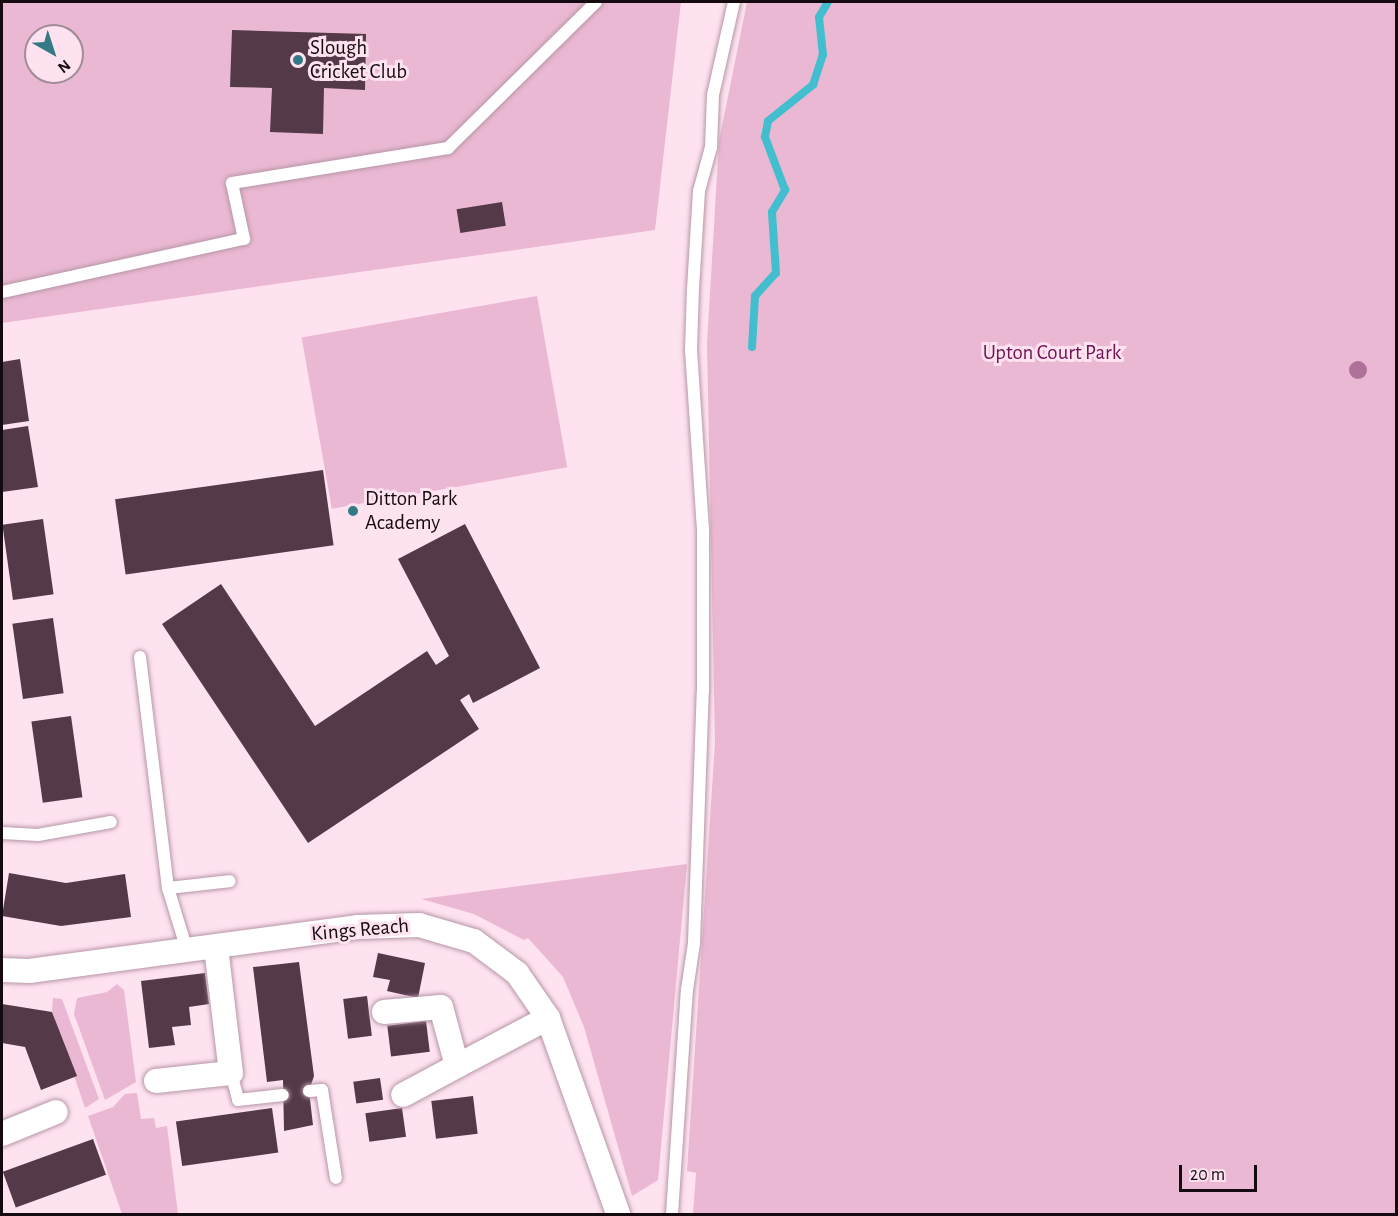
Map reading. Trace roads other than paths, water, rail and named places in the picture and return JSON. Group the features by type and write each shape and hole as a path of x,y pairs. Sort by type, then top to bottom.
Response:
{"street":[{"name":"Kings Reach","path":"2,970 30,971 357,927 419,925 474,941 517,973 548,1018 618,1215"},
{"path":"156,1081 231,1073 216,947"},
{"path":"384,1012 441,1007 457,1066"},
{"path":"403,1095 548,1018"},
{"path":"2,1134 56,1113"}],"lane":[{"path":"2,292 244,239 232,183 448,148 596,2"},
{"path":"672,1215 687,990 694,943 703,691 703,530 691,351 693,289 699,191 711,147 713,95 734,2"},
{"path":"140,657 168,888 187,950"},
{"path":"2,833 38,835 111,822"},
{"path":"168,888 230,881"},
{"path":"231,1073 238,1100 282,1095"},
{"path":"309,1091 322,1090 336,1178"}],"waterway":[{"path":"752,347 755,296 776,273 772,212 785,190 765,137 768,121 813,85 823,55 819,17 828,2"}],"place":[{"name":"Slough Cricket Club","path":"298,60"},
{"name":"Ditton Park Academy","path":"353,511"}],"park label":[{"name":"Upton Court Park","path":"1052,353"}]}
